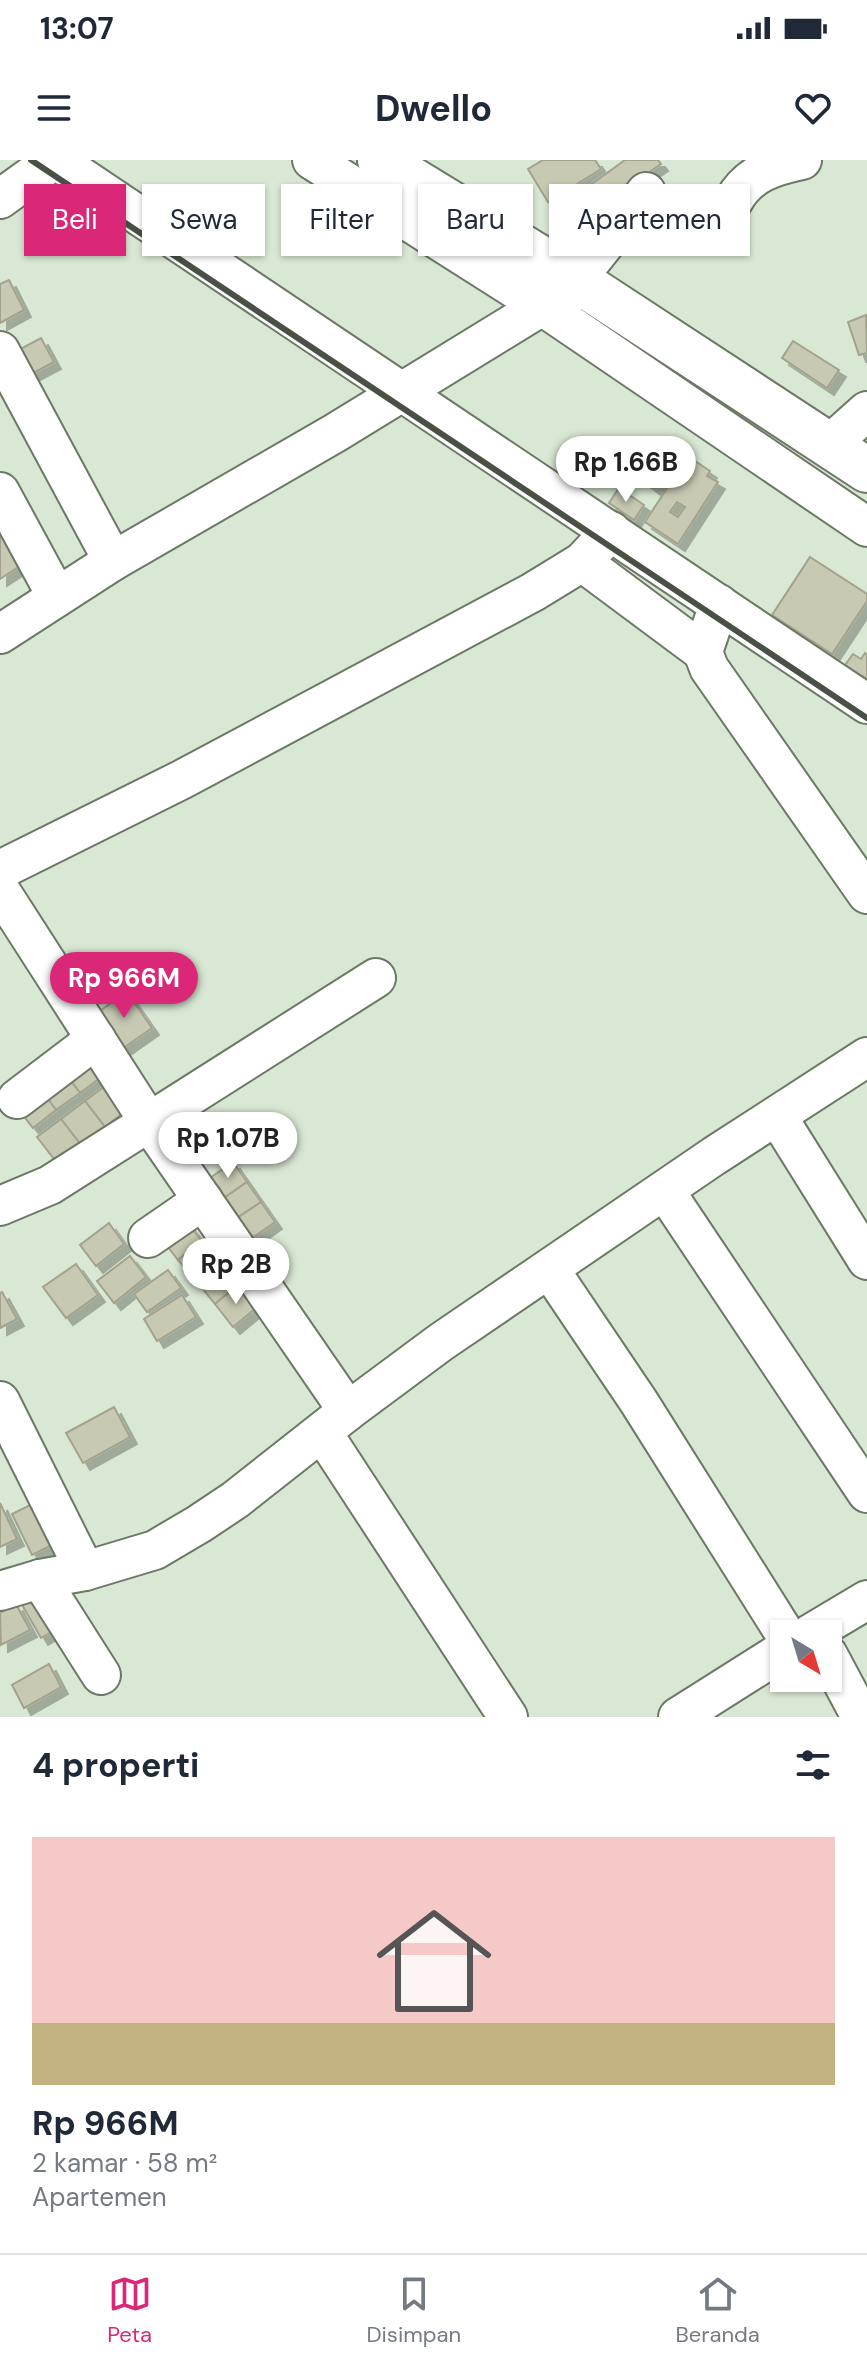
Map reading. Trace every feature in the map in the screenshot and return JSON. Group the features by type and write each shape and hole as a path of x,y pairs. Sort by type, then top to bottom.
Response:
{"main road":[{"path":"380,160 581,283 867,470"}],"street":[{"path":"0,199 55,160 867,704"},
{"path":"312,160 542,306 867,527"},
{"path":"746,184 774,166 802,160"},
{"path":"0,634 113,561 335,433 581,283 600,256"},
{"path":"0,351 113,561"},
{"path":"829,445 867,411"},
{"path":"0,492 57,597"},
{"path":"0,870 70,837 533,592 582,562 611,531"},
{"path":"582,562 703,652 709,668 867,894"},
{"path":"703,652 719,604"},
{"path":"0,890 149,1122 203,1200 508,1717"},
{"path":"0,1206 50,1185 376,978"},
{"path":"17,1099 96,1039"},
{"path":"0,1591 40,1579 85,1571 155,1550 199,1524 235,1500 441,1342 867,1057"},
{"path":"777,1116 867,1260"},
{"path":"665,1191 867,1493"},
{"path":"148,1238 203,1200"},
{"path":"550,1270 792,1620"},
{"path":"0,1401 85,1571"},
{"path":"40,1579 101,1675"},
{"path":"836,1620 867,1600"},
{"path":"678,1717 720,1706 770,1668"},
{"path":"842,1690 861,1717"}],"building":[{"path":"543,160 595,160 601,169 577,184 549,184 548,202 528,169"},
{"path":"625,160 658,160 661,164 633,184 592,184"},
{"path":"9,280 24,310 0,323 0,284"},
{"path":"866,315 867,353 859,355 848,322"},
{"path":"41,338 54,362 24,378 11,354"},
{"path":"793,341 839,370 827,388 782,358"},
{"path":"656,453 672,464 655,489 639,477"},
{"path":"695,461 710,471 707,476 718,482 678,544 645,522 684,462 691,466","holes":["677,502 685,507 678,517 670,512"]},
{"path":"619,488 644,505 634,520 609,503"},
{"path":"0,534 20,566 0,579"},
{"path":"810,557 867,594 867,601 832,654 772,615"},
{"path":"865,653 867,679 845,665 853,654 861,659"},
{"path":"127,992 152,1028 122,1049 97,1013"},
{"path":"86,1052 104,1075 80,1093 62,1069"},
{"path":"62,1069 80,1093 56,1110 39,1087"},
{"path":"109,1083 128,1109 105,1127 85,1101"},
{"path":"39,1087 56,1110 33,1128 15,1105"},
{"path":"85,1101 105,1127 81,1145 61,1119"},
{"path":"61,1119 81,1145 57,1163 37,1137"},
{"path":"233,1162 247,1182 224,1198 210,1178"},
{"path":"247,1182 261,1202 237,1218 224,1198"},
{"path":"261,1202 275,1222 251,1239 237,1218"},
{"path":"184,1219 202,1241 178,1260 161,1238"},
{"path":"109,1223 124,1244 96,1266 80,1245"},
{"path":"202,1241 220,1263 197,1282 178,1260"},
{"path":"130,1256 146,1277 114,1303 97,1281"},
{"path":"220,1263 238,1285 215,1304 197,1282"},
{"path":"76,1264 98,1295 66,1318 43,1287"},
{"path":"168,1270 181,1288 147,1312 134,1294"},
{"path":"238,1285 256,1308 233,1327 215,1304"},
{"path":"0,1293 17,1319 0,1328"},
{"path":"182,1295 196,1317 157,1341 144,1319"},
{"path":"114,1407 130,1437 83,1463 66,1433"},
{"path":"0,1503 17,1539 0,1547"},
{"path":"32,1504 52,1545 32,1555 12,1514"},
{"path":"42,1591 62,1626 41,1638 21,1603"},
{"path":"16,1604 30,1630 1,1645 0,1613"},
{"path":"49,1664 61,1687 24,1708 12,1685"}],"railway":[{"path":"31,160 867,718"}]}
